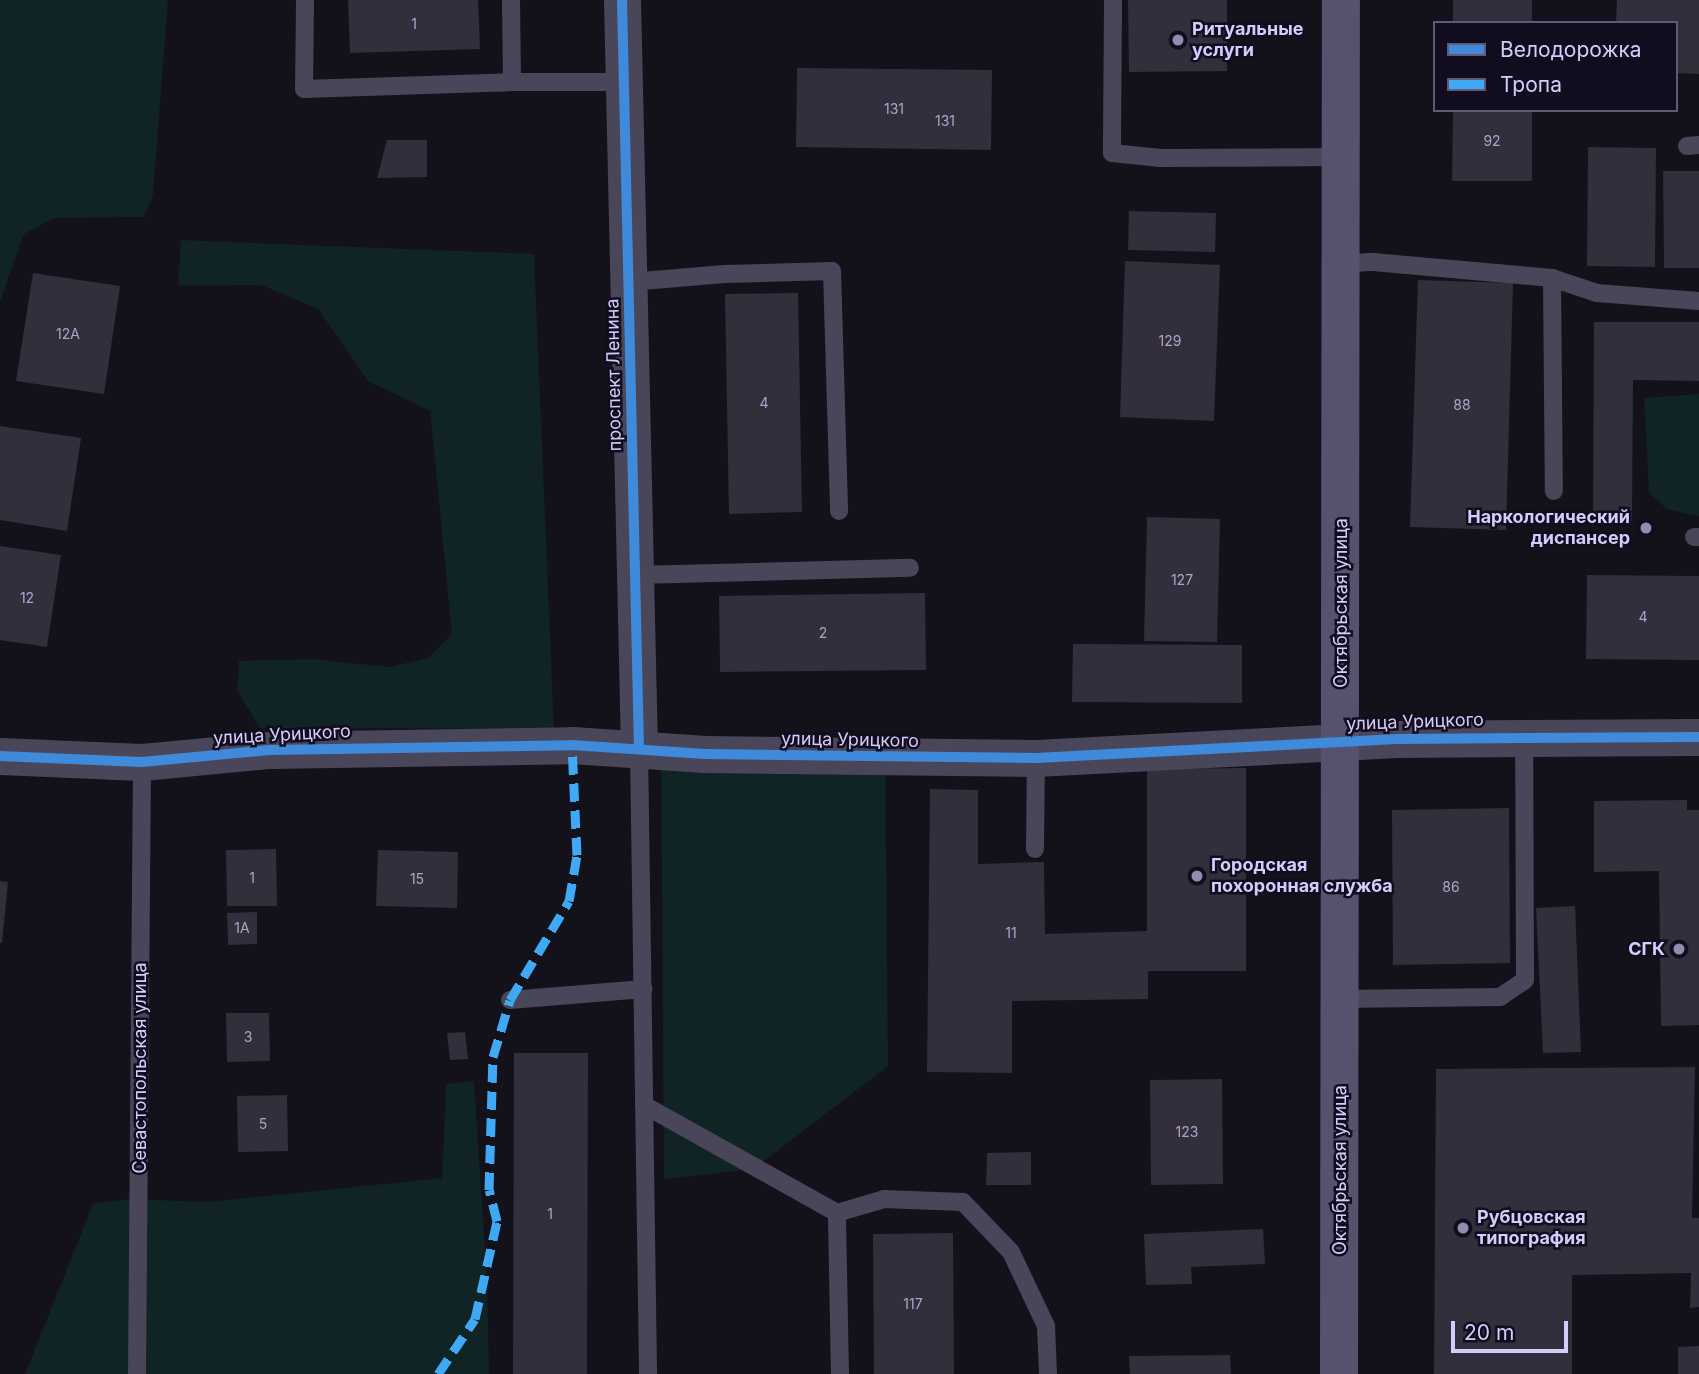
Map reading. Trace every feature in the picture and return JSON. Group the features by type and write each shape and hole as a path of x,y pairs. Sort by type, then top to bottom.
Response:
{"main road":[{"name":"Октябрьская улица","path":"1339,1374 1341,0"}],"street":[{"name":"проспект Ленина","path":"622,0 639,749"},
{"name":"улица Урицкого","path":"0,756 142,762 269,750 572,745 705,754 918,759 1036,758 1341,742 1524,736 1699,737"}],"lane":[{"path":"305,0 304,89 512,82 624,82"},
{"path":"511,0 512,82"},
{"path":"1113,0 1112,153 1161,158 1341,157"},
{"path":"1341,264 1373,262 1552,278 1597,293 1699,301"},
{"path":"629,282 725,274 832,271 839,511"},
{"path":"1552,278 1553,491"},
{"path":"636,575 910,568"},
{"path":"1340,999 1500,998 1525,980 1524,736"},
{"path":"639,749 648,1374"},
{"path":"1035,849 1036,758"},
{"name":"Севастопольская улица","path":"137,1374 142,762"},
{"path":"510,1000 644,989"},
{"path":"644,1105 837,1213 884,1199 963,1202 1011,1252 1046,1326 1048,1374"},
{"path":"837,1213 840,1374"}],"green space":[{"path":"0,0 168,0 153,195 144,217 54,218 24,234 0,302"},
{"path":"181,240 534,254 554,729 260,728 237,690 239,661 313,659 389,667 428,658 452,634 430,411 368,381 318,309 261,285 178,286"},
{"path":"1699,394 1699,516 1668,510 1649,493 1644,398"},
{"path":"661,749 885,751 888,1066 754,1169 664,1179"},
{"path":"474,1081 487,1278 489,1374 25,1374 93,1204 130,1199 208,1202 442,1178 446,1084"}],"building":[{"path":"348,0 478,0 480,49 350,53"},
{"name":"Ритуальные услуги","path":"1128,0 1227,0 1227,71 1129,72"},
{"path":"1453,0 1532,0 1532,21 1453,21"},
{"path":"1617,0 1699,0 1699,74 1678,73 1678,21 1616,21"},
{"path":"797,68 992,70 991,150 796,147"},
{"path":"1453,112 1532,112 1532,181 1452,181"},
{"path":"387,140 427,140 427,177 377,178"},
{"path":"1588,147 1656,148 1655,267 1587,266"},
{"path":"1663,171 1699,171 1699,268 1664,268"},
{"path":"1129,211 1216,213 1215,252 1128,250"},
{"path":"1125,261 1220,265 1214,421 1120,417"},
{"path":"33,273 120,286 104,394 16,381"},
{"path":"1418,280 1513,283 1506,530 1410,527"},
{"path":"798,293 802,512 729,514 725,294"},
{"path":"1594,322 1699,322 1699,381 1633,380 1632,521 1593,521"},
{"path":"0,426 81,438 67,531 0,520"},
{"path":"1147,517 1220,519 1217,642 1144,641"},
{"path":"0,546 61,555 47,647 0,640"},
{"path":"1587,575 1699,576 1699,660 1586,659"},
{"path":"925,593 926,670 720,672 719,596"},
{"path":"1073,644 1242,645 1242,703 1072,702"},
{"path":"1246,768 1246,971 1148,971 1148,999 1012,1001 1012,1073 927,1072 930,789 978,790 978,864 1044,862 1045,934 1147,931 1147,769"},
{"name":"СГК","path":"1687,800 1687,810 1699,810 1699,1025 1661,1026 1659,871 1594,872 1594,801"},
{"path":"1509,808 1510,963 1393,965 1392,810"},
{"path":"276,849 277,906 227,906 226,850"},
{"path":"378,850 458,852 457,908 376,906"},
{"path":"0,881 8,882 2,943 0,943"},
{"path":"1575,906 1581,1052 1543,1053 1536,908"},
{"path":"257,912 257,944 228,945 227,913"},
{"path":"226,1013 269,1013 270,1061 227,1062"},
{"path":"465,1032 468,1059 450,1060 447,1033"},
{"path":"514,1053 588,1053 587,1374 513,1374"},
{"path":"1695,1067 1692,1218 1699,1218 1699,1307 1690,1308 1691,1273 1572,1275 1572,1374 1434,1374 1436,1069"},
{"path":"1222,1079 1223,1184 1151,1185 1150,1080"},
{"path":"287,1095 288,1151 238,1152 237,1096"},
{"path":"1031,1152 1031,1185 986,1185 987,1153"},
{"path":"1263,1229 1265,1264 1191,1267 1192,1284 1146,1285 1144,1234"},
{"path":"953,1233 954,1374 874,1374 873,1234"},
{"path":"1699,1346 1699,1374 1678,1374 1678,1347"},
{"path":"1230,1355 1231,1374 1130,1374 1129,1356"}],"marked path":[{"path":"438,1374 475,1319 497,1221 489,1190 493,1057 510,1000 569,901 577,855 572,745"}],"cycle path":[{"path":"622,0 639,749"},
{"path":"0,756 142,762 269,750 572,745 705,754 1036,758 1396,739 1699,737"}],"place":[{"name":"Ритуальные услуги","path":"1178,40"},
{"name":"Наркологический диспансер","path":"1646,528"},
{"name":"Городская похоронная служба","path":"1197,876"},
{"name":"СГК","path":"1679,949"},
{"name":"Рубцовская типография","path":"1463,1228"}]}
